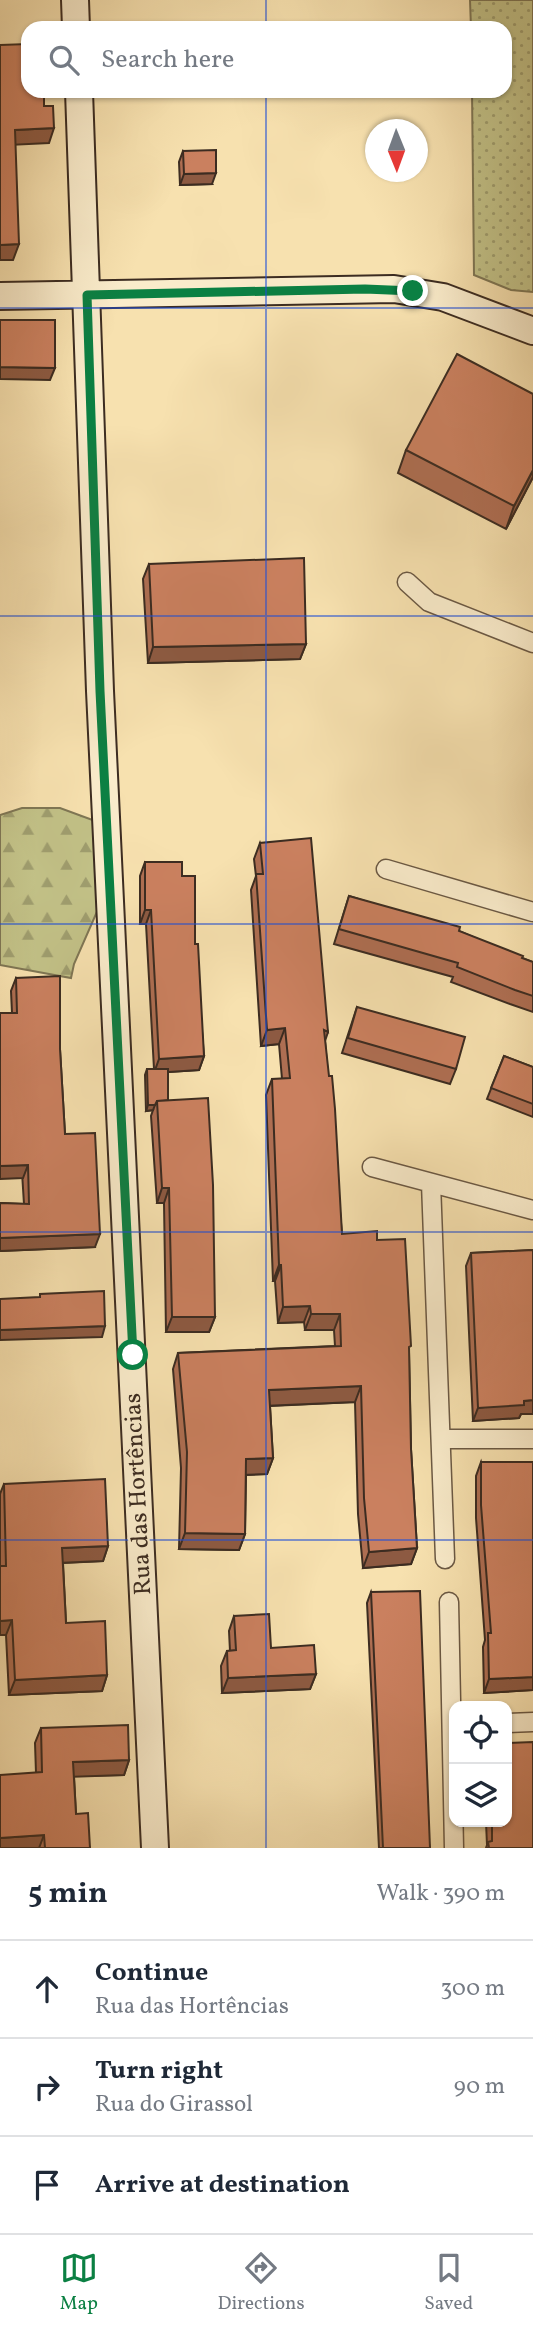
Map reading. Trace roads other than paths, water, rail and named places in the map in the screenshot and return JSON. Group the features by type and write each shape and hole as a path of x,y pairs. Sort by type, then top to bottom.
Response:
{"main road":[{"path":"75,0 76,21"},
{"name":"Rua das Hortências","path":"79,98 100,691 155,1848"},
{"path":"0,296 404,290 443,297 533,331"}],"street":[{"path":"407,582 429,602 533,643"},
{"path":"386,869 533,912"},
{"path":"372,1167 533,1210"},
{"path":"432,1183 445,1559"},
{"path":"441,1439 533,1439"},
{"path":"449,1602 452,1701"},
{"path":"512,1723 533,1722"},
{"path":"453,1764 454,1848"}]}
